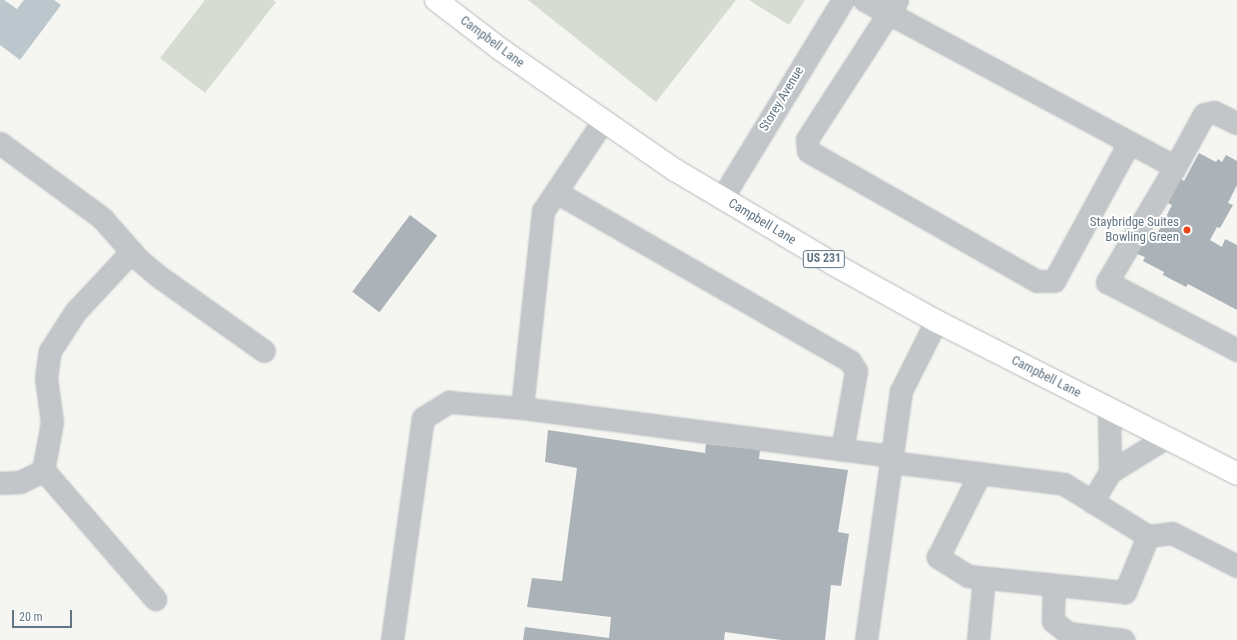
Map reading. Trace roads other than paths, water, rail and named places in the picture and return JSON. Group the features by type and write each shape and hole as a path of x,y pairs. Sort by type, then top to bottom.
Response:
{"main road":[{"name":"Campbell Lane","path":"436,0 500,49 603,121 722,198 835,265 936,321 1237,474"}],"street":[{"name":"Storey Avenue","path":"722,198 843,0"},
{"path":"864,0 893,7 1175,167"},
{"path":"893,7 807,139 808,150 1037,281 1054,281 1129,142"},
{"path":"1237,123 1214,112 1204,114 1175,167 1107,282 1237,350"},
{"path":"522,408 543,211 603,121"},
{"path":"0,143 102,218 132,251 161,278 264,350"},
{"path":"556,192 850,361 856,370 842,450"},
{"path":"43,471 52,422 46,378 50,351 75,312 132,251"},
{"path":"866,640 892,459 900,391 936,321"},
{"path":"392,640 423,418 449,402 522,408 842,450 980,473 1064,484 1148,536 1172,533 1237,566"},
{"path":"1109,409 1110,472"},
{"path":"1092,502 1110,472 1165,438"},
{"path":"0,483 20,482 43,471"},
{"path":"43,471 66,493 155,599"},
{"path":"980,473 938,557 968,576 1125,592 1148,536"},
{"path":"978,640 984,578"},
{"path":"1054,585 1053,621 1068,633 1124,640"}],"place":[{"name":"Staybridge Suites Bowling Green","path":"1187,230"}]}
